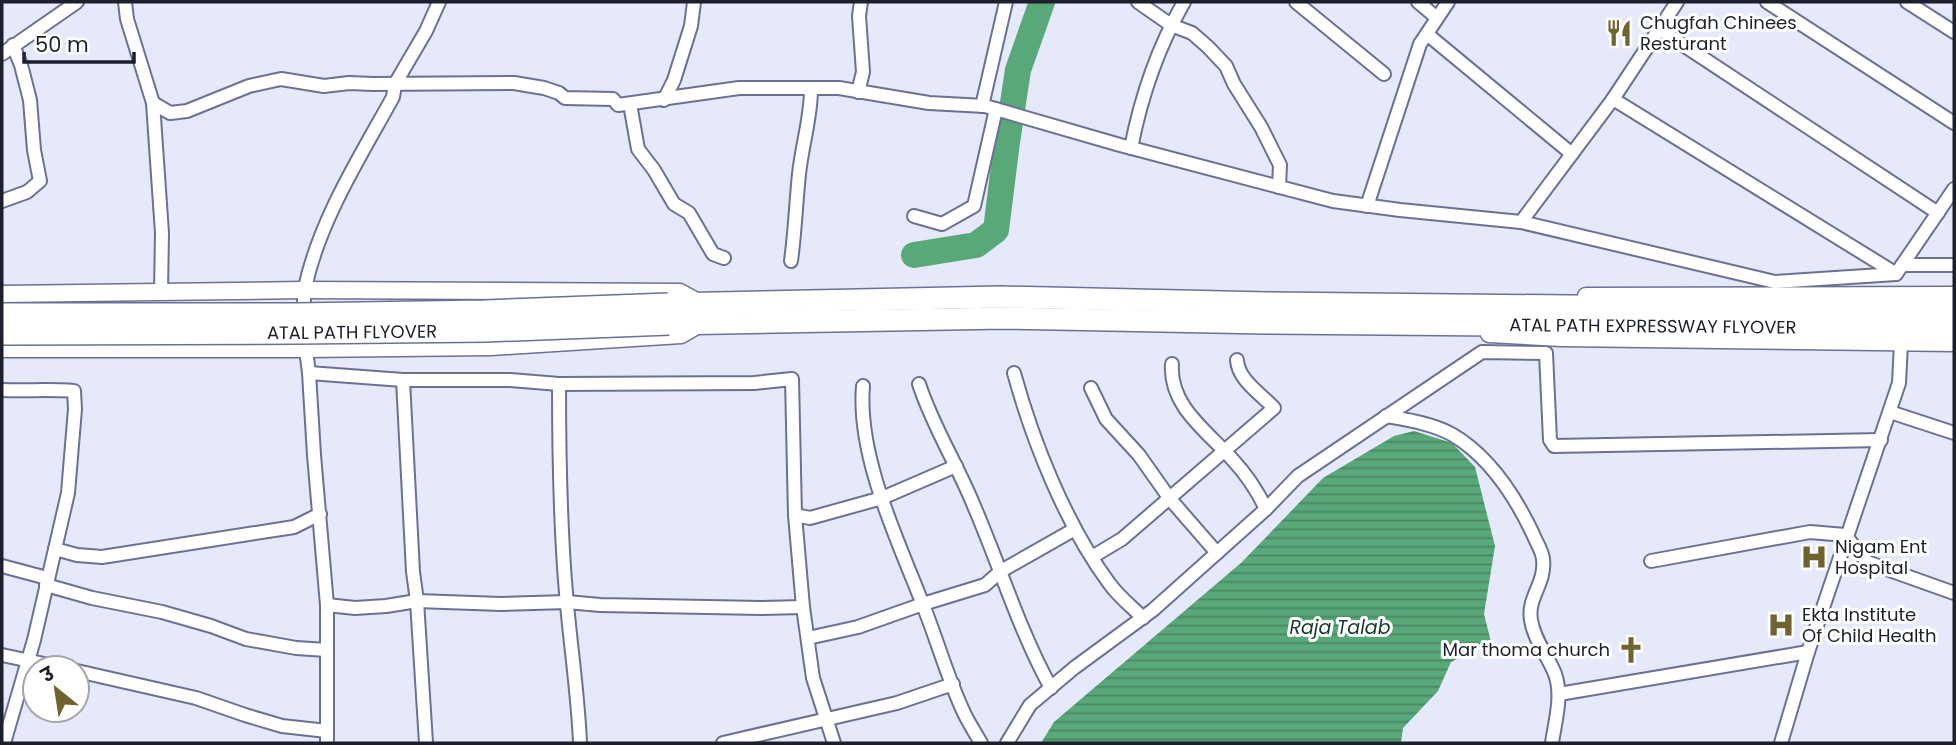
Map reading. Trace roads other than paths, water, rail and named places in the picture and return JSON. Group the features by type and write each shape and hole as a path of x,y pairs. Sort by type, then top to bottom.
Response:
{"highway":[{"name":"ATAL PATH FLYOVER","path":"2,314 485,311 668,314 1002,307"},
{"name":"ATAL PATH EXPRESSWAY FLYOVER","path":"1002,307 1477,315 1954,310"},
{"name":"ATAL PATH FLYOVER","path":"2,334 485,331 668,314"},
{"name":"ATAL PATH EXPRESSWAY FLYOVER","path":"1477,315 1954,329"}],"street":[{"path":"2,54 77,2"},
{"path":"125,2 127,19 153,103 162,233 161,292"},
{"path":"91,674 196,698 245,715 327,737 327,605 305,349 304,290 321,237 350,175 393,97 395,84 426,31 439,2"},
{"path":"664,100 674,80 691,26 694,2"},
{"path":"858,92 863,72 859,16 861,2"},
{"path":"982,106 1006,2"},
{"path":"1138,2 1171,25 1192,33 1226,66 1234,84 1262,127 1280,165 1279,187"},
{"path":"1131,148 1152,72 1171,25 1184,2"},
{"path":"1296,2 1384,74"},
{"path":"1418,2 1437,18"},
{"path":"1367,206 1420,44 1448,2"},
{"path":"1521,222 1613,99 1677,2"},
{"path":"1767,2 1954,124"},
{"path":"1907,2 1954,32"},
{"path":"1659,29 1938,213"},
{"path":"1427,34 1572,154"},
{"path":"2,201 27,192 40,181 34,150 30,100 13,45"},
{"path":"153,103 170,113 187,111 249,86 281,79 324,86 349,83 514,83 544,88 565,98 613,99 618,105 739,88 839,88 929,103 982,106 1334,201 1521,222 1775,282 1954,265"},
{"path":"791,261 811,89"},
{"path":"1613,99 1899,269"},
{"path":"630,104 638,149 674,204 689,213 713,254 724,258"},
{"path":"914,216 942,224 974,206 996,109"},
{"path":"1899,269 1954,190"},
{"path":"2,294 304,290 680,292 702,313 681,335 491,346 2,349"},
{"path":"1352,314 1514,296 1954,295"},
{"path":"1352,314 1561,338 1954,343"},
{"path":"1781,743 1808,652 1899,383 1901,343"},
{"path":"1007,743 1030,705 1074,667 1143,618 1298,476 1482,352 1546,353 1550,440 1554,446 1881,440"},
{"path":"1092,557 1122,539 1274,408 1244,379 1237,360"},
{"path":"1172,364 1171,377 1177,396 1195,421 1225,451 1256,489 1265,509"},
{"path":"309,373 403,380 510,380 559,384 754,383 792,379 795,515 803,607 813,678 834,743"},
{"path":"1014,373 1023,406 1075,528 1110,585 1143,618"},
{"path":"403,380 413,572 426,743"},
{"path":"559,384 561,504 580,743"},
{"path":"919,384 928,412 964,482 1033,654 1051,688"},
{"path":"863,386 869,458 882,498 965,715 981,743"},
{"path":"1091,388 1106,419 1139,455 1170,499 1217,553"},
{"path":"2,390 74,391 68,493 30,654"},
{"path":"1890,412 1954,433"},
{"path":"1386,416 1413,421 1451,434 1480,455 1505,485 1523,513 1543,555 1544,573 1531,603 1531,621 1554,673 1559,694 1552,743"},
{"path":"795,515 810,518 882,498 956,466"},
{"path":"55,549 77,555 102,557 294,527 320,514"},
{"path":"808,638 858,627 985,585 1001,571 1075,528"},
{"path":"1651,561 1810,532 1844,535 1867,562 1954,593"},
{"path":"2,566 92,598 162,612 246,639 296,648 327,650"},
{"path":"327,605 355,608 417,600 501,604 567,602 600,605 803,607"},
{"path":"1559,694 1808,652"},
{"path":"2,655 21,659"},
{"path":"723,743 897,703 953,684"},
{"path":"4,743 21,685"}],"water":[{"name":"Raja Talab","path":"1414,431 1452,443 1475,467 1495,546 1484,614 1491,642 1451,662 1438,691 1403,728 1401,743 1041,743 1054,722 1242,562 1323,478 1394,436"}],"waterway":[{"path":"914,255 976,245 996,230 1018,70 1042,2"}],"place":[{"name":"Chugfah Chinees Resturant","path":"1619,33"},
{"name":"Nigam Ent Hospital","path":"1814,557"},
{"name":"Ekta Institute Of Child Health","path":"1781,625"},
{"name":"Mar thoma church","path":"1631,650"}]}
